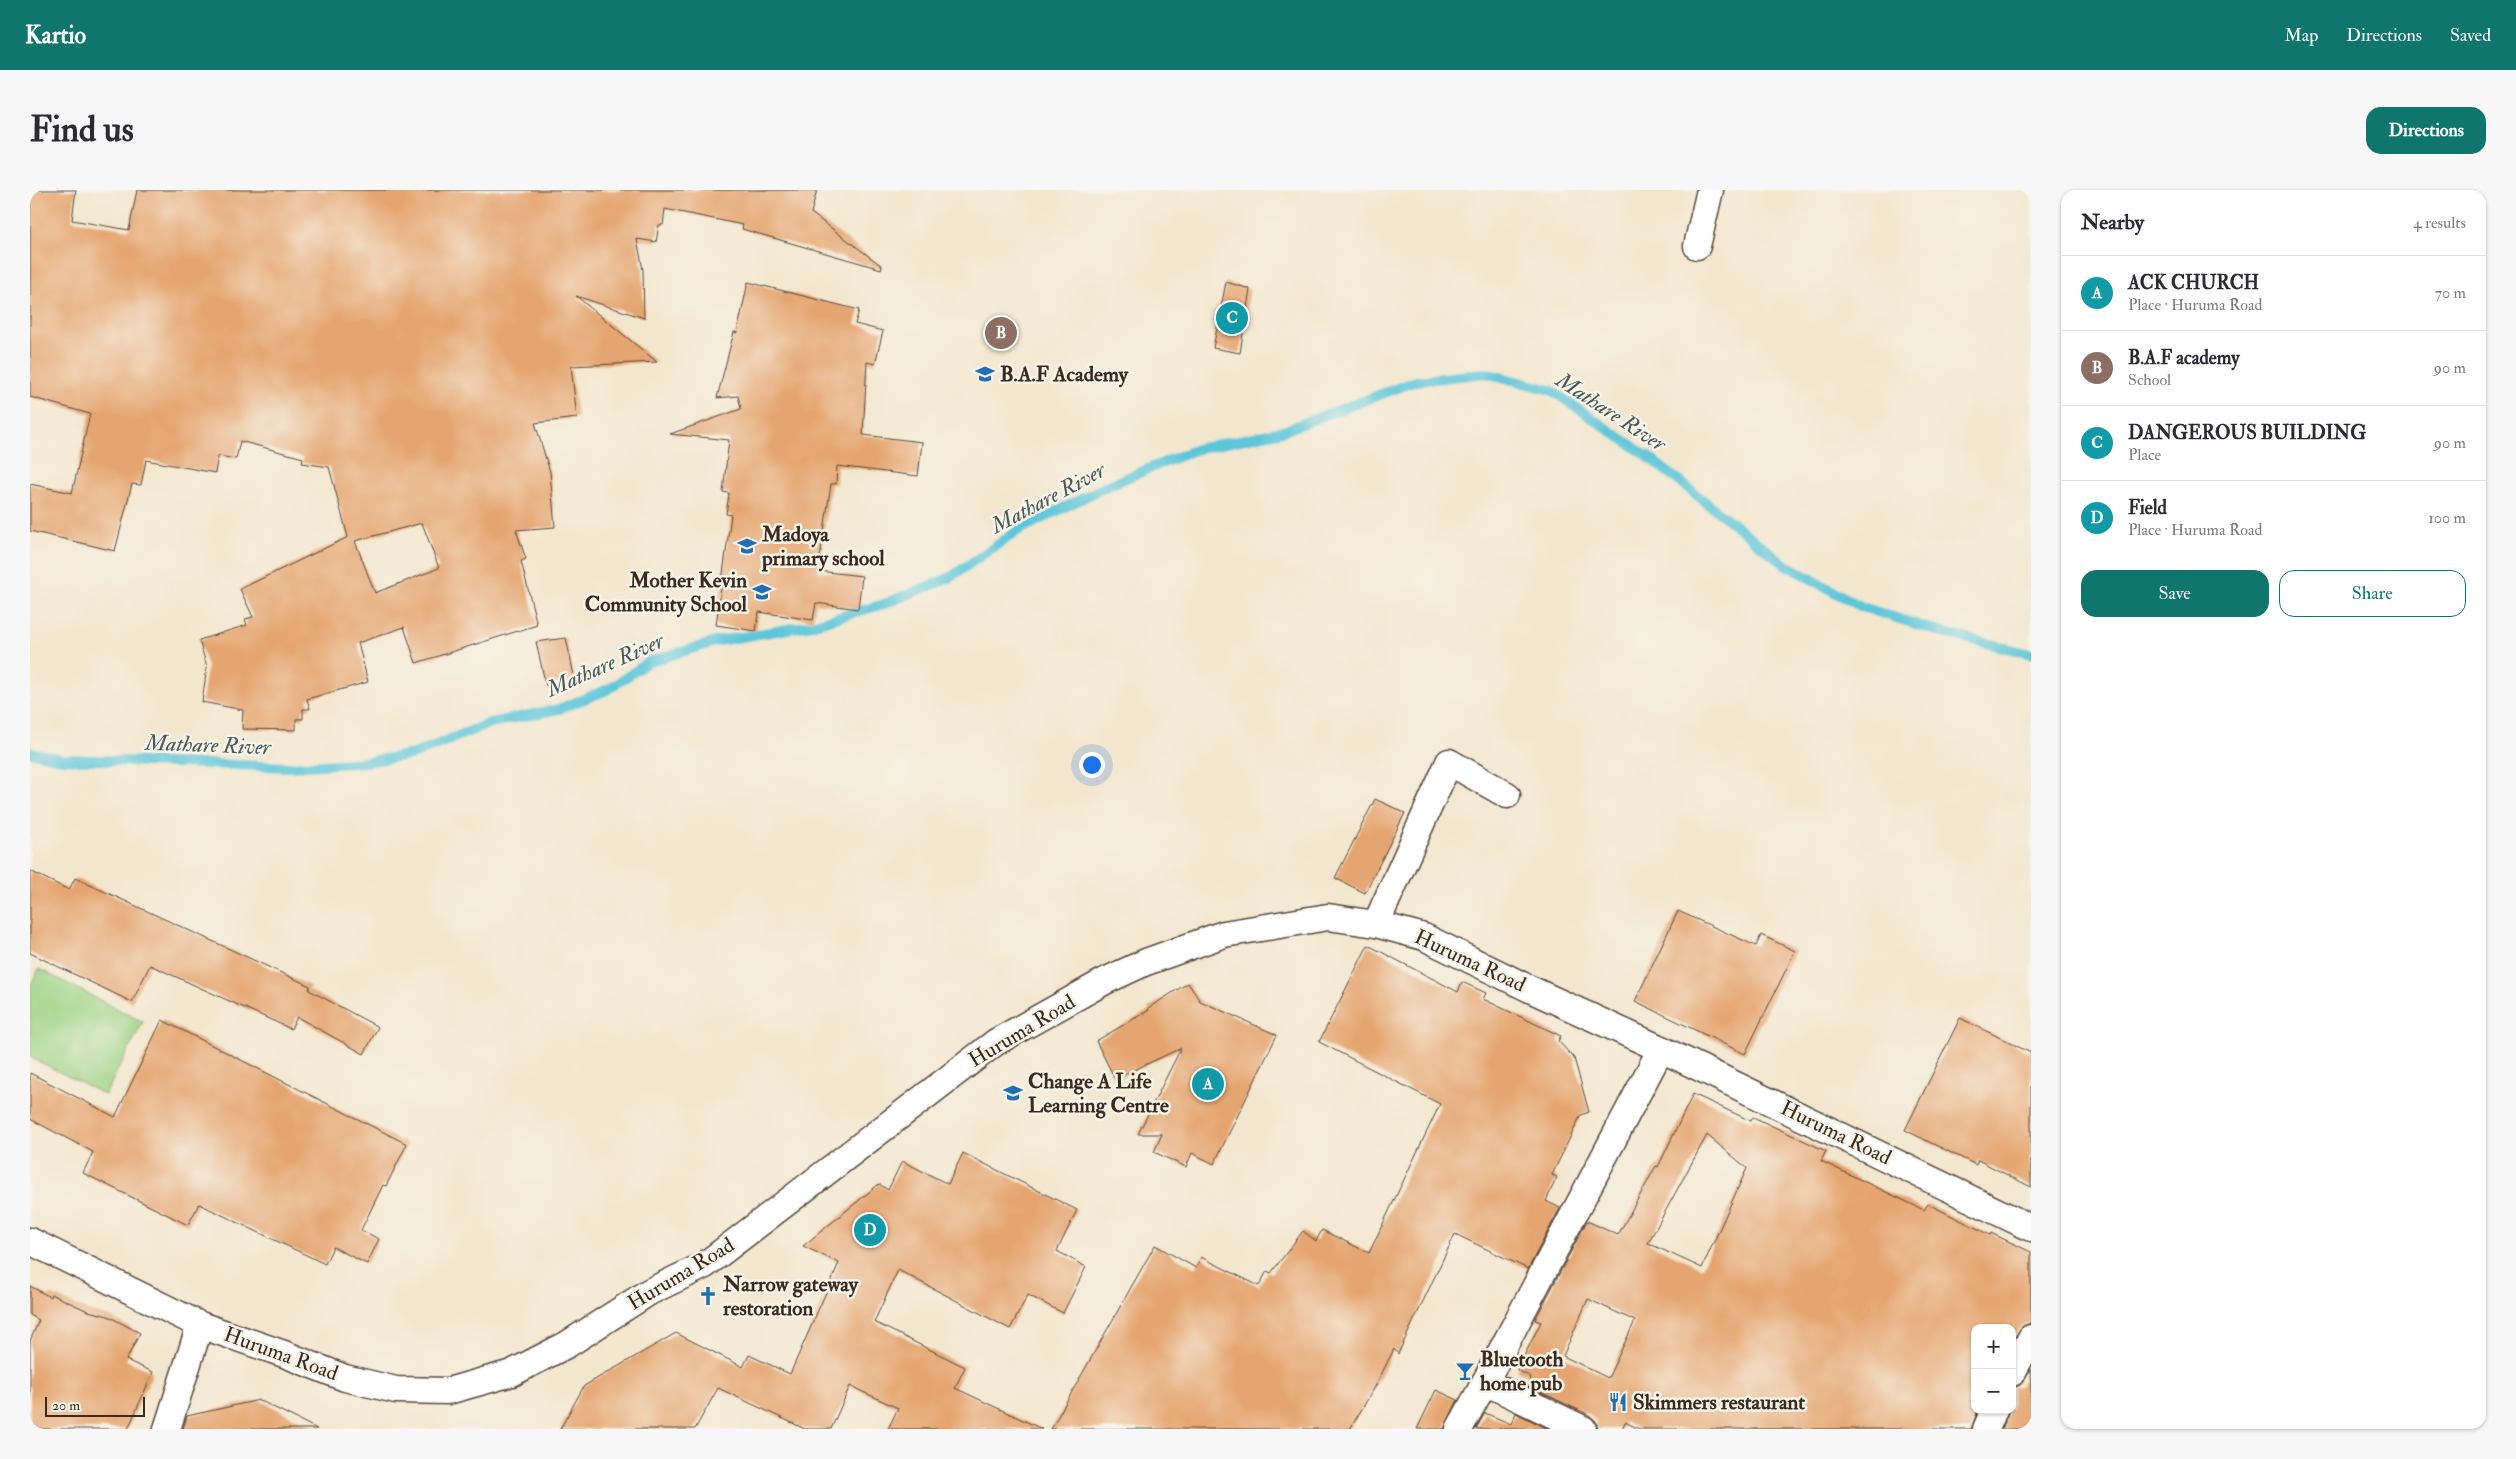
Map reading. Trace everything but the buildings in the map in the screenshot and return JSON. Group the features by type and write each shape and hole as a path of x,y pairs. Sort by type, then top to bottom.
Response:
{"street":[{"path":"1697,246 1710,190"},
{"path":"1376,924 1449,762 1507,795"},
{"name":"Huruma Road","path":"30,1241 200,1325 284,1354 345,1378 396,1390 448,1391 512,1373 568,1344 649,1292 705,1265 996,1042 1105,981 1146,962 1224,934 1328,917 1376,924 1424,937 2031,1228"},
{"path":"1458,1429 1485,1382 1661,1049"},
{"path":"167,1429 200,1325"},
{"path":"2014,1369 2031,1338"},
{"path":"1485,1382 1583,1429"},
{"path":"1986,1429 1992,1414"}],"green space":[{"path":"39,969 143,1022 105,1095 30,1057 30,986"}],"waterway":[{"name":"Mathare River","path":"30,752 61,759 290,767 367,762 414,754 490,723 559,709 609,689 648,662 718,641 811,625 884,604 949,578 1019,530 1109,485 1197,449 1283,431 1416,381 1485,373 1551,390 1647,456 1786,565 1862,607 1940,632 2031,654"}],"place":[{"name":"DANGEROUS BUILDING","path":"1232,318"},
{"name":"B.A.F academy","path":"1001,333"},
{"name":"B.A.F Academy","path":"985,374"},
{"name":"Madoya primary school","path":"747,546"},
{"name":"Mother Kevin Community School","path":"762,592"},
{"name":"ACK CHURCH","path":"1208,1084"},
{"name":"Change A Life Learning Centre","path":"1013,1093"},
{"name":"Field","path":"870,1230"},
{"name":"Narrow gateway restoration","path":"708,1296"},
{"name":"Bluetooth home pub","path":"1465,1371"},
{"name":"Skimmers restaurant","path":"1618,1402"}]}
